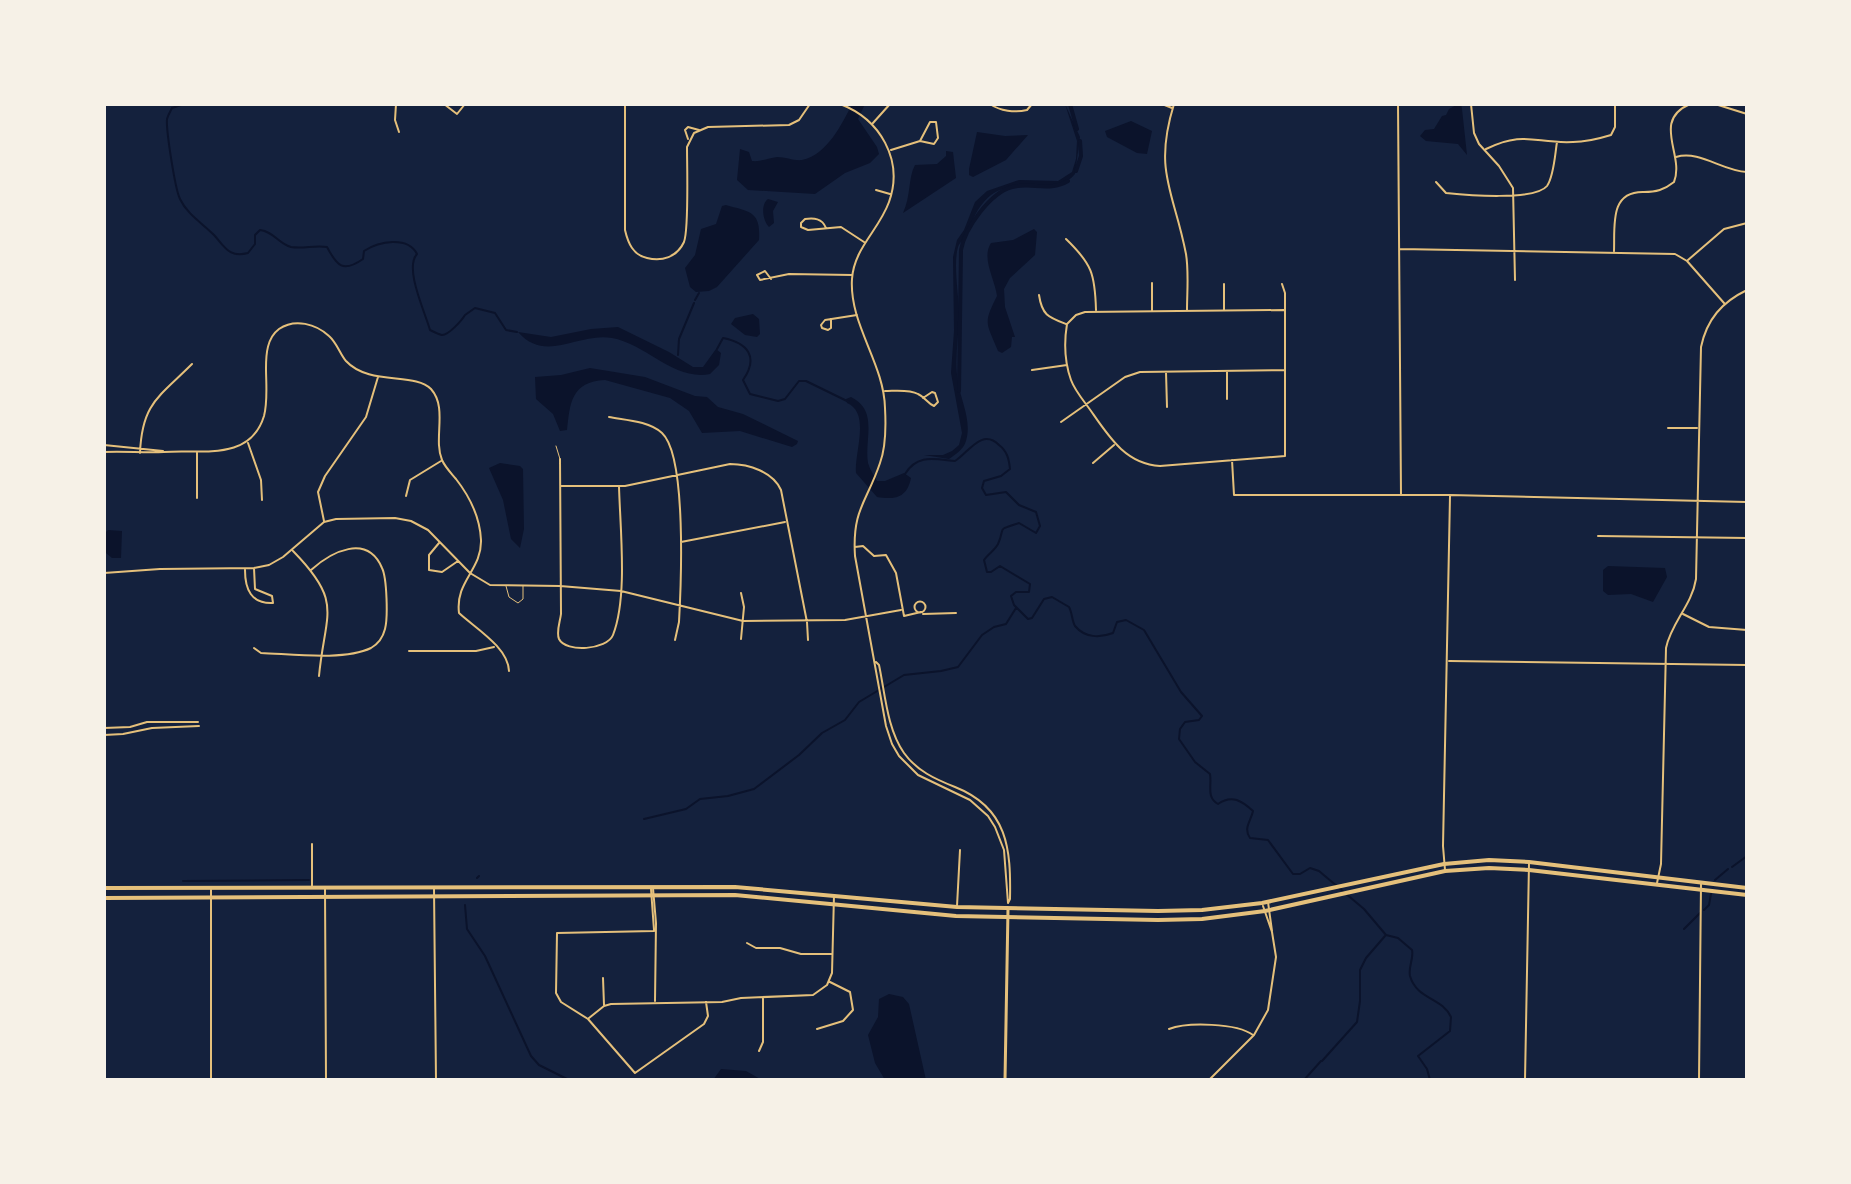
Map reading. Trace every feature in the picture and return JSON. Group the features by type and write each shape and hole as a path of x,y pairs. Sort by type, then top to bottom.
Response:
{"main road":[{"path":"104,888 748,887 957,907 1158,911 1202,910 1265,902 1444,864 1489,860 1747,888"},
{"path":"104,898 735,895 956,916 1158,920 1202,919 1267,910 1445,871 1489,868 1747,895"}],"street":[{"path":"396,104 395,120 399,132"},
{"path":"444,104 457,114 465,104"},
{"path":"625,104 625,230 634,250 652,260 666,259 675,254 684,241 687,147 694,133 708,127 743,124 789,125 799,120 810,104"},
{"path":"840,104 863,115 872,124 882,136 893,165 891,194 856,260 853,275 853,297 880,373 883,391 884,446 879,466 858,513 855,547 876,662 874,665 886,726 899,756 930,783 970,800 995,827 1004,850 1008,906 1005,1080"},
{"path":"872,124 890,104"},
{"path":"990,104 1015,112 1027,110 1032,104"},
{"path":"1162,104 1173,106 1164,140 1164,169 1185,251 1187,311"},
{"path":"1398,104 1401,495"},
{"path":"1472,104 1474,133 1510,180 1514,195 1515,280"},
{"path":"1484,150 1518,137 1557,142 1584,141 1611,135 1615,127 1615,104"},
{"path":"1614,252 1617,205 1632,193 1667,188 1677,174 1670,129 1677,111 1690,104"},
{"path":"1715,104 1747,114"},
{"path":"889,151 920,141 934,144 938,138 936,122 930,122 920,141"},
{"path":"690,142 685,130 692,126 700,130"},
{"path":"1436,182 1446,193 1514,195 1541,190 1547,186 1557,142"},
{"path":"1676,157 1694,156 1727,170 1747,172"},
{"path":"876,190 891,194"},
{"path":"826,228 824,223 814,218 801,223 804,229 845,229 865,242"},
{"path":"1687,261 1724,229 1747,223"},
{"path":"1066,239 1091,268 1096,312"},
{"path":"1399,249 1669,253 1687,261 1724,303"},
{"path":"771,279 789,274 853,275"},
{"path":"1152,283 1152,311"},
{"path":"1224,284 1224,310"},
{"path":"1282,284 1285,293 1286,370 1285,456 1155,466 1140,463 1115,444 1073,385 1067,365 1067,324 1078,314 1285,310"},
{"path":"1657,885 1661,864 1668,639 1694,589 1701,347 1711,320 1724,303 1747,290"},
{"path":"1039,295 1041,311 1067,324"},
{"path":"831,319 858,314"},
{"path":"104,452 197,452 233,449 247,442 264,416 266,354 270,341 278,330 288,325 300,323 313,326 330,336 346,361 357,369 378,377 419,382 430,387 437,398 442,460 467,494 478,524 480,552 461,586 459,613 474,624 485,642 495,646 508,664 509,671"},
{"path":"140,454 144,416 192,364"},
{"path":"1032,370 1067,365"},
{"path":"1227,370 1227,399"},
{"path":"1061,422 1125,377 1140,372 1286,370"},
{"path":"1166,371 1167,407"},
{"path":"324,522 318,492 325,476 366,417 378,377"},
{"path":"883,391 914,392 923,398"},
{"path":"609,417 644,424 661,432 669,443 677,478 680,542 680,604 675,640"},
{"path":"1668,428 1698,428"},
{"path":"247,442 261,480 262,500"},
{"path":"1093,463 1115,444"},
{"path":"104,445 164,452"},
{"path":"197,452 197,498"},
{"path":"560,459 561,614 558,637 571,647 600,647 609,642 620,608 619,486"},
{"path":"406,496 410,480 442,460"},
{"path":"1232,460 1234,495 1450,495 1747,502"},
{"path":"560,486 619,486 677,478 730,464 769,474 781,490 808,640"},
{"path":"1445,871 1450,495"},
{"path":"104,573 254,568 269,565 292,550 324,522 395,518 411,521 428,530 470,573 490,585 621,591 743,621 807,622 901,610"},
{"path":"680,542 787,522"},
{"path":"1598,536 1747,538"},
{"path":"440,542 430,553 429,570 442,572 458,561"},
{"path":"855,547 863,546 874,556 886,555 896,573 904,616 956,613"},
{"path":"254,648 261,653 352,653 371,648 380,640 385,629 384,572 377,559 355,549 333,552 311,570"},
{"path":"292,550 311,570 327,598 328,623 319,676"},
{"path":"245,569 248,593 254,599 273,603 272,596 255,589 254,568"},
{"path":"741,593 744,600 741,639"},
{"path":"1682,613 1709,627 1747,630"},
{"path":"484,650 485,642"},
{"path":"409,651 484,650 495,646"},
{"path":"1448,661 1747,665"},
{"path":"147,722 148,729"},
{"path":"104,728 130,727 147,722 199,724 104,735"},
{"path":"312,844 313,888"},
{"path":"957,907 960,850"},
{"path":"1525,1080 1529,862"},
{"path":"1699,1080 1701,882"},
{"path":"652,885 655,1002"},
{"path":"434,887 436,1080"},
{"path":"211,888 211,1080"},
{"path":"325,888 326,1080"},
{"path":"588,1019 604,1006 810,996 820,991 829,981 833,954 834,895"},
{"path":"1209,1080 1254,1035 1268,1010 1276,965 1265,902"},
{"path":"654,931 557,933 557,995 561,1002 588,1019 635,1073 704,1024 708,1016 706,1002"},
{"path":"747,943 756,948 780,948 801,954 833,954"},
{"path":"603,978 604,1006"},
{"path":"817,1029 843,1021 853,1010 850,992 829,981"},
{"path":"759,1051 763,1042 763,997"},
{"path":"1169,1029 1178,1025 1235,1027 1254,1035"}],"lane":[{"path":"556,446 560,459"},
{"path":"506,586 509,597 518,603 523,599 523,586"}],"water":[{"path":"852,104 865,104 858,119 879,154 870,163 845,173 815,194 748,190 737,180 740,149 749,152 752,161 811,157 833,138"},
{"path":"1065,104 1080,137 1075,174 1063,183 1006,188 992,194 979,208 958,247 957,373 968,434 963,447 949,459 924,455 943,455 952,451 959,445 962,433 951,373 953,257 957,240 975,202 987,191 1019,180 1058,181 1072,172 1077,141"},
{"path":"1458,104 1462,109 1467,155 1458,144 1426,141 1420,136 1425,130 1434,129 1442,116"},
{"path":"1131,121 1152,131 1147,154 1137,153 1107,137 1105,131"},
{"path":"977,132 1028,135 1006,160 973,177 969,175 969,169"},
{"path":"946,151 953,152 956,178 903,213 915,165 937,164 946,156"},
{"path":"768,199 778,202 773,211 774,223 769,227 763,213"},
{"path":"722,206 742,209 756,218 759,240 717,287 696,292 690,287 685,268 695,255 701,229 716,224"},
{"path":"1034,229 1037,232 1035,255 1010,278 1004,289 1005,307 1015,337 1012,337 1011,347 1002,353 998,351 988,323 997,296 988,262 988,249 991,243 1013,240"},
{"path":"753,314 759,319 760,334 757,337 745,335 731,324 735,318"},
{"path":"618,327 693,367 703,367 716,349 721,353 719,365 710,374 697,375 672,367 637,347 612,338 599,337 563,345 540,346 518,332 551,337"},
{"path":"590,368 645,377 695,396 707,397 718,407 743,414 798,441 797,444 792,447 740,431 702,433 689,411 670,398 605,380 585,385 579,390 571,403 567,430 560,431 553,414 536,399 535,377"},
{"path":"851,397 860,403 868,418 868,463 877,481 904,473 911,478 903,494 877,497 856,473 860,424 854,408 847,403 846,399"},
{"path":"500,463 523,469 524,529 520,548 511,539 503,500 489,468"},
{"path":"108,530 122,531 121,558 112,558 106,553"},
{"path":"1608,566 1665,568 1667,577 1653,602 1631,594 1608,595 1603,591 1603,570"},
{"path":"889,994 903,997 909,1004 926,1080 885,1080 875,1063 868,1035 878,1017 879,999"},
{"path":"721,1069 746,1071 762,1080 713,1080"}],"waterway":[{"path":"184,104 172,108 167,119 178,193 187,209 228,250 236,254 248,253 260,230 291,247 327,247 338,263 350,266 363,259 364,251 370,248 385,243 400,243 413,248 417,254 414,279 430,330 445,334 475,308 495,313 506,330 517,332"},
{"path":"1070,104 1077,129"},
{"path":"1076,171 1081,156 1080,141"},
{"path":"959,391 963,241 980,212 995,196 1012,187 1054,186 1068,181"},
{"path":"695,300 699,293"},
{"path":"678,355 679,339 694,303"},
{"path":"717,349 723,338 745,347 750,364 743,380 750,394 778,401 785,399 799,381 806,381 849,402"},
{"path":"905,474 921,461 955,461 981,440 993,440 1004,450 1010,469 1001,476 984,481 982,488 986,495 1006,492 1019,505 1036,512 1040,526 1036,533 1019,523 1004,528 997,546 984,560 987,572 1000,566 1030,584 1029,592 1016,592 1011,596 1014,605 1028,619 1032,618 1044,599 1052,597 1069,607 1075,626 1088,635 1113,633 1117,622 1126,620 1144,630 1181,692 1202,716 1199,720 1185,722 1179,739 1195,762 1210,774 1214,801 1218,804 1232,799 1245,804 1253,811 1247,828 1250,838 1268,840 1293,874 1310,868 1319,871 1364,909 1386,935 1398,938 1412,950 1410,976 1413,984 1447,1010 1451,1017 1450,1031 1418,1056 1430,1080"},
{"path":"644,819 686,809 700,799 754,789 822,733 845,720 859,702 904,675 958,667 982,635 1006,624 1016,608"},
{"path":"1732,867 1747,856"},
{"path":"1715,880 1728,869"},
{"path":"183,881 309,880"},
{"path":"1704,910 1709,905 1711,894"},
{"path":"465,905 467,929 485,956 531,1056 539,1065 569,1080"},
{"path":"1684,929 1700,913"},
{"path":"1322,1061 1357,1022 1360,970 1385,936"},
{"path":"1304,1080 1321,1061"}]}
